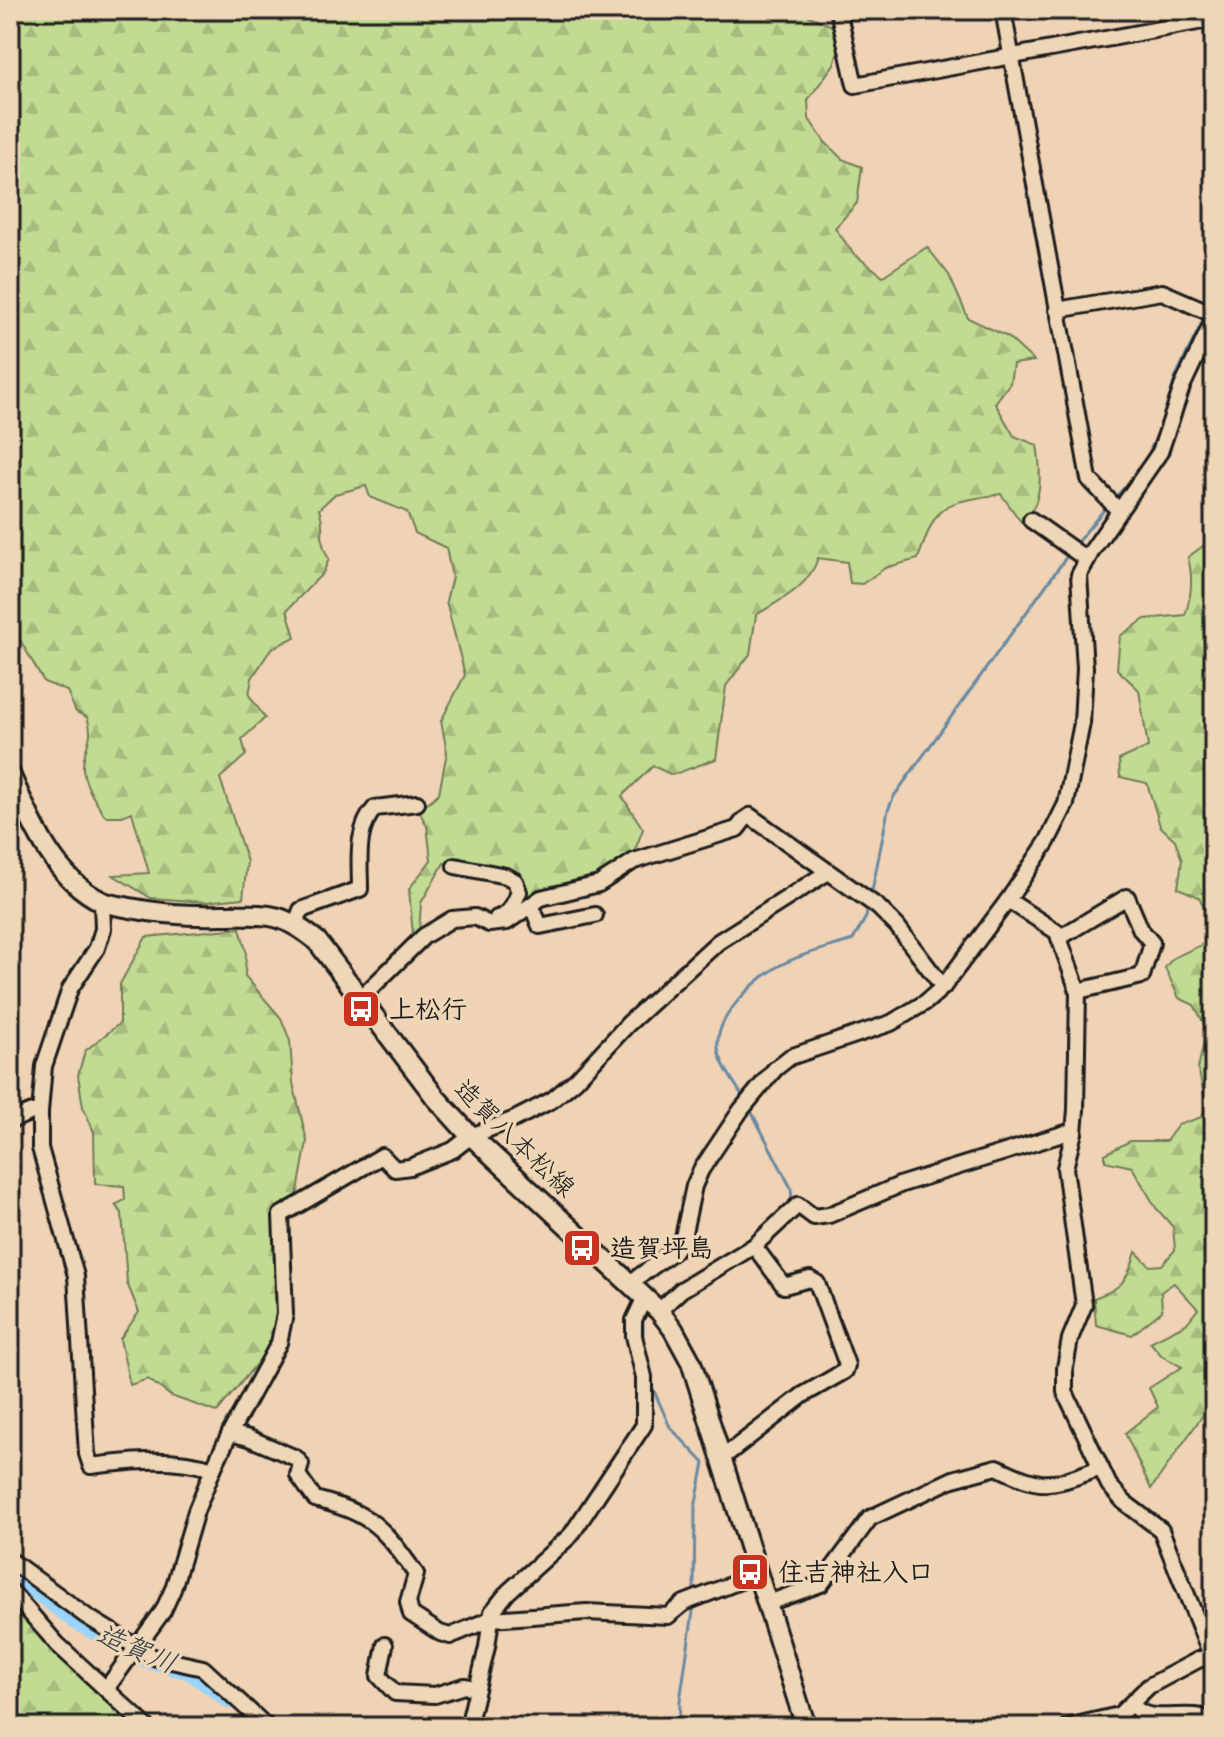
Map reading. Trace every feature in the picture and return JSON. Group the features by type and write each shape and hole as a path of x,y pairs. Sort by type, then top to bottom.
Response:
{"main road":[{"path":"10,774 29,817 54,859 87,892 102,902 167,915 246,913 274,915 296,923"},
{"name":"造賀八本松線","path":"296,923 317,941 436,1098 471,1136 652,1304 673,1329 691,1362 806,1727"}],"street":[{"path":"838,10 855,85 1206,21"},
{"path":"1003,10 1089,479 1112,512"},
{"path":"630,1283 674,1251 683,1237 694,1186 701,1170 741,1110 775,1069 790,1057 891,1023 926,1002 943,987 1047,842 1066,804 1082,723 1085,668 1079,575 1083,556 1112,512 1160,452 1182,387 1213,319 1162,292 1057,310"},
{"path":"1031,520 1083,556"},
{"path":"296,923 301,910 360,889 361,832 375,808 417,803"},
{"path":"361,998 392,965 438,926 452,919 475,917 489,924 507,922 541,898 599,884 634,861 737,829 750,816 878,907 897,926 943,987"},
{"path":"455,866 506,876 515,881 519,892 512,908 503,917 491,919 489,924"},
{"path":"106,1689 163,1611 213,1469 279,1343 285,1314 281,1215 382,1156 395,1169 410,1167 453,1150 471,1136 552,1100 576,1080 628,1024 718,942 828,872"},
{"path":"1059,938 1127,897 1141,930 1152,943 1142,976 1078,991"},
{"path":"1008,900 1057,932 1078,991 1074,1132 1065,1168 1084,1305 1070,1339 1065,1392 1109,1485 1124,1502 1161,1530 1213,1655 1149,1686 1119,1715 1067,1727"},
{"path":"102,902 103,929 97,948 70,989 44,1066 40,1112 40,1148 76,1276 87,1454 91,1466 160,1459 213,1469"},
{"path":"532,907 540,926 595,915"},
{"path":"10,1121 40,1112"},
{"path":"468,1727 492,1612 508,1592 571,1535 644,1425 644,1377 634,1336 634,1320 652,1304 754,1246 798,1205 814,1217 829,1215 902,1184 1074,1132"},
{"path":"722,1458 803,1395 845,1371 847,1365 817,1283 810,1279 784,1286 754,1246"},
{"path":"230,1433 296,1458 301,1464 298,1475 315,1499 355,1511 388,1534 416,1574 408,1602 411,1614 450,1636 491,1619 586,1612 668,1616 684,1603 758,1574"},
{"path":"768,1603 821,1584 870,1518 953,1479 997,1467 1024,1481 1048,1486 1101,1468"},
{"path":"10,1560 133,1651 203,1668 267,1727"},
{"path":"10,1590 57,1644 147,1727"},
{"path":"385,1645 379,1676 395,1693 435,1695 464,1686 477,1688"},
{"path":"1132,1704 1148,1717 1195,1714 1214,1721"}],"green space":[{"path":"10,10 805,10 805,14 832,26 841,42 834,64 808,100 809,119 842,159 862,167 857,203 835,228 854,254 883,276 927,247 949,275 968,318 1008,337 1034,361 1013,364 1010,383 995,403 1014,436 1037,445 1040,476 1034,507 1021,522 1001,494 965,500 944,508 931,525 918,559 885,568 862,584 850,583 847,562 818,558 801,585 756,615 750,654 726,686 716,759 672,775 653,766 622,796 643,829 633,855 594,880 538,889 522,903 522,883 461,862 444,863 421,903 419,932 413,935 409,889 431,860 427,826 419,811 439,793 447,752 441,721 465,675 446,601 452,577 446,548 415,533 407,512 370,497 366,486 335,494 319,509 323,545 329,559 323,573 287,610 295,637 271,649 252,678 249,695 265,718 242,739 246,755 220,778 247,862 243,898 206,902 151,898 113,875 149,873 132,812 122,816 105,816 94,799 83,768 90,732 87,717 76,712 67,691 44,682 19,638 10,606"},
{"path":"1214,538 1214,926 1199,897 1178,888 1182,860 1175,840 1160,826 1147,783 1120,777 1119,760 1148,747 1139,690 1117,669 1120,636 1145,619 1185,615 1191,586 1188,557"},
{"path":"240,928 246,951 245,976 281,1018 290,1041 293,1083 307,1141 297,1197 276,1214 282,1313 276,1340 217,1412 171,1396 148,1379 130,1385 120,1339 139,1312 127,1283 122,1213 115,1205 125,1200 124,1186 95,1184 94,1132 83,1107 78,1075 85,1051 120,1023 120,984 146,937"},
{"path":"1214,939 1214,1399 1151,1489 1125,1433 1158,1407 1149,1388 1182,1367 1162,1356 1150,1342 1186,1324 1198,1309 1174,1283 1161,1292 1162,1311 1132,1335 1096,1325 1094,1298 1118,1287 1130,1270 1136,1252 1150,1266 1162,1265 1175,1250 1173,1227 1156,1208 1132,1167 1105,1161 1105,1154 1130,1141 1166,1141 1178,1125 1202,1117 1206,1104 1198,1068 1207,1029 1194,1005 1179,998 1165,968 1173,958"},
{"path":"10,1590 146,1727 10,1727"}],"waterway":[{"path":"1203,26 1214,90"},
{"path":"1210,305 1214,294"},
{"path":"1144,464 1160,428 1176,376 1205,316"},
{"path":"1113,500 1135,476"},
{"path":"1074,546 1108,505"},
{"path":"871,896 888,810 894,796 1070,552"},
{"path":"743,1097 719,1054 718,1037 729,1013 747,991 777,967 853,940 868,908"},
{"path":"749,1107 791,1188 792,1202 789,1204"},
{"path":"687,1279 714,1262"},
{"path":"657,1299 677,1285"},
{"path":"643,1317 643,1345"},
{"path":"651,1384 670,1427 704,1463 695,1508 694,1593"},
{"name":"造賀川","path":"10,1571 78,1622 143,1658 190,1671 230,1700"},
{"path":"679,1727 694,1605"}],"place":[{"name":"上松行","path":"361,1009"},
{"name":"造賀坪島","path":"582,1248"},
{"name":"住吉神社入口","path":"750,1572"}]}
